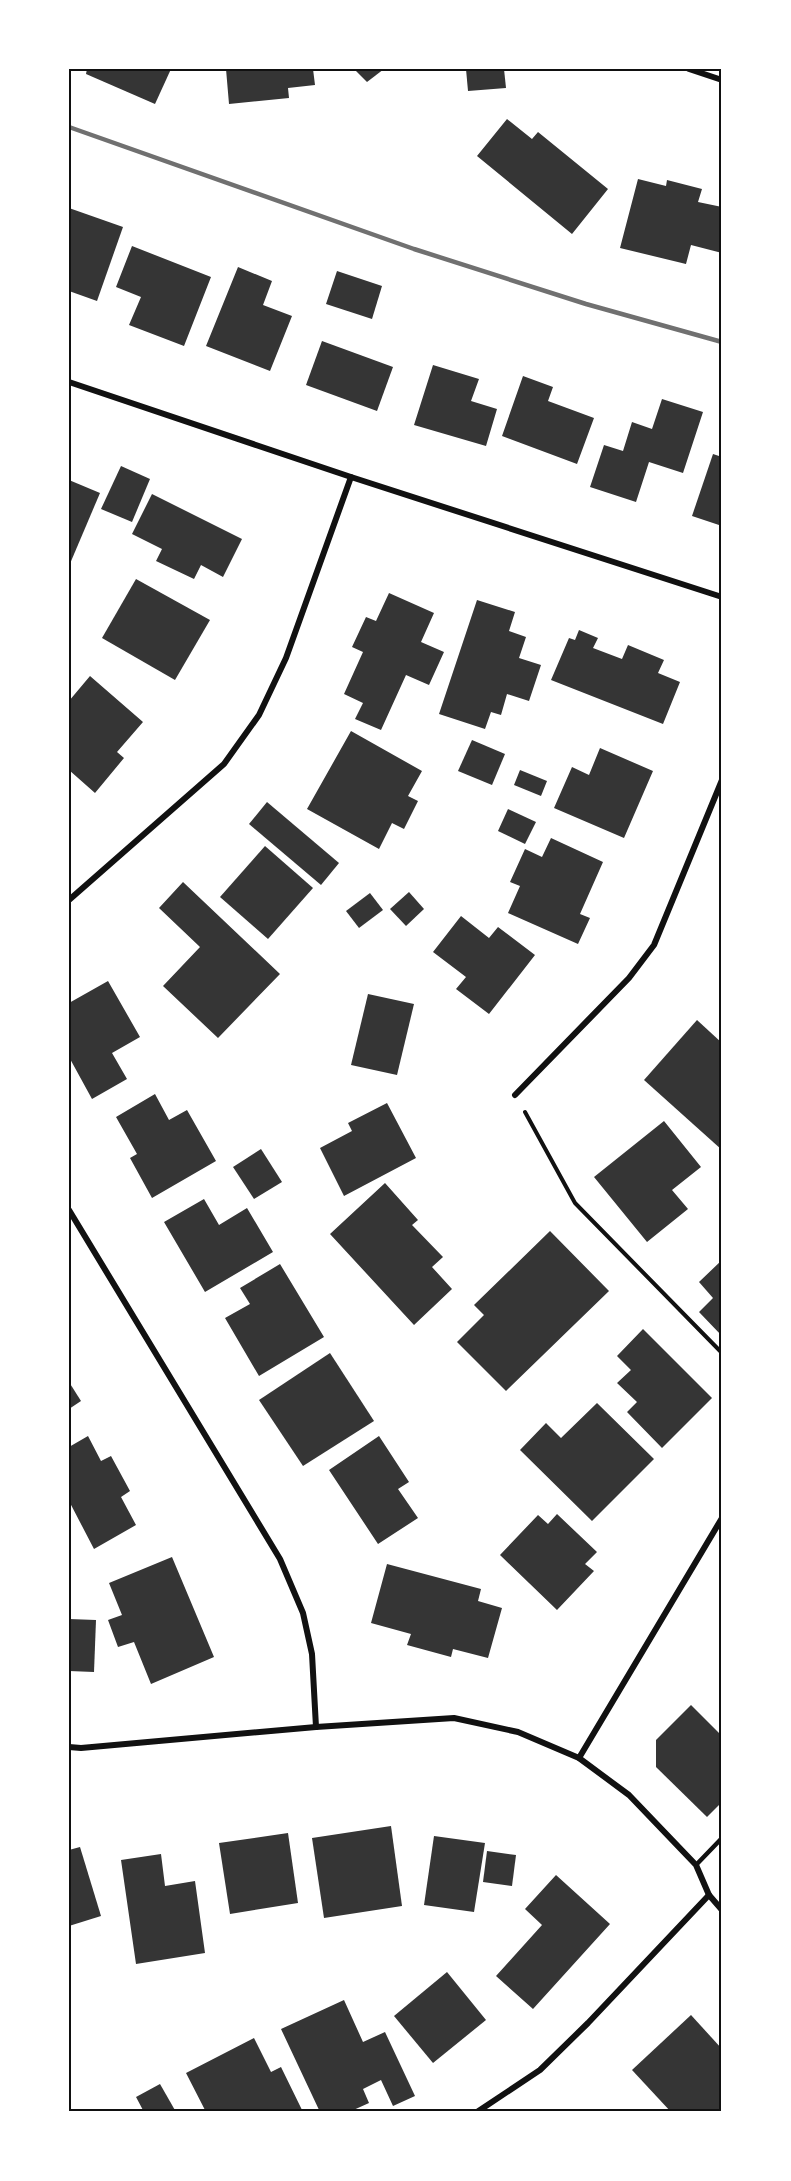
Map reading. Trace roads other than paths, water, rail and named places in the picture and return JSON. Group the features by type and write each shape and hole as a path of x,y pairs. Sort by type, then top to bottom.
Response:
{"street":[{"path":"689,69 722,80"},
{"path":"69,382 351,477 722,597"},
{"path":"69,900 224,765 259,715 286,657 351,477"},
{"path":"515,1095 629,978 654,945 722,780"},
{"path":"69,1210 280,1559 303,1613 312,1654 316,1727"},
{"path":"579,1758 722,1518"},
{"path":"69,1747 81,1748 316,1727 454,1718 518,1732 579,1758 629,1795 696,1865 709,1895 722,1910"},
{"path":"477,2112 540,2070 588,2023 709,1895"}],"lane":[{"path":"696,1865 722,1838"}],"railway":[{"path":"69,127 414,249 586,304 722,342"}]}
